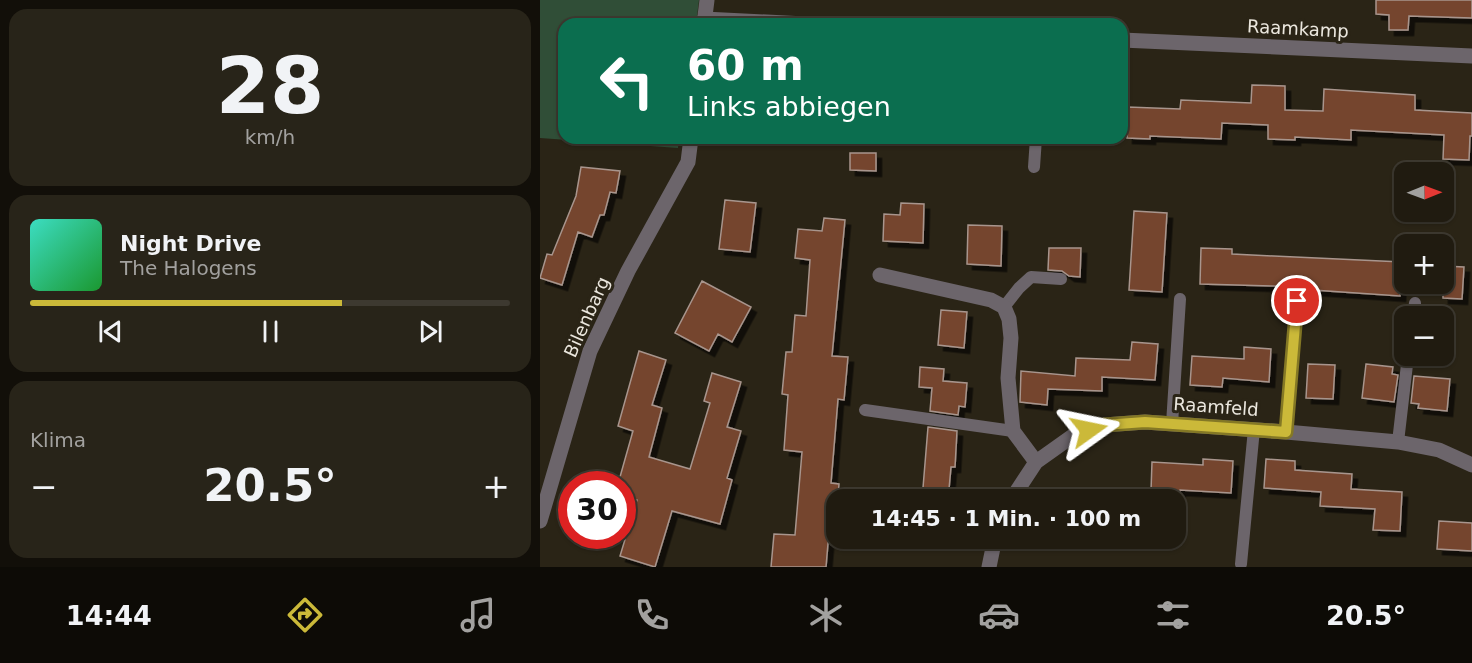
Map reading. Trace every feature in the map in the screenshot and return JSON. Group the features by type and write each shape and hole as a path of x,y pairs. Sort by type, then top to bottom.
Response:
{"street":[{"path":"704,18 706,0"},
{"name":"Raamkamp","path":"1128,40 1472,56"},
{"name":"Bilenbarg","path":"540,521 590,351 628,271 688,162 690,144"},
{"path":"880,275 991,300 1004,307 1010,329 1008,378 1013,430 1035,462"},
{"name":"Raamfeld","path":"1018,489 1035,462 1074,435 1104,425 1145,422 1398,442 1439,450 1472,465"},
{"path":"989,567 993,549"}],"lane":[{"path":"1034,167 1036,144"},
{"path":"1004,307 1031,277 1062,279"},
{"path":"1172,424 1180,299"},
{"path":"1286,432 1297,301"},
{"path":"1398,442 1407,366"},
{"path":"865,410 1013,430"},
{"path":"1241,564 1254,429"}],"green space":[{"path":"540,0 699,0 697,18 558,18 558,139 540,138"},
{"path":"623,144 678,144 678,148"}],"building":[{"path":"1376,0 1472,0 1472,18 1409,16 1408,30 1389,30 1389,15 1376,14"},
{"path":"1252,85 1285,86 1285,110 1323,111 1324,89 1415,95 1415,110 1472,113 1469,160 1443,159 1444,135 1351,130 1351,140 1295,137 1295,140 1268,139 1268,125 1222,123 1221,139 1150,136 1150,139 1128,138 1128,107 1180,109 1181,100 1251,103"},
{"path":"850,153 876,153 876,171 850,170"},
{"path":"581,167 620,171 616,193 610,192 604,215 600,215 592,237 578,232 562,285 540,278 547,254 552,255 576,196"},
{"path":"725,200 756,203 750,252 719,249"},
{"path":"901,203 924,204 923,243 883,241 884,214 900,215"},
{"path":"1134,211 1167,213 1162,292 1129,290"},
{"path":"824,218 845,220 832,356 848,357 844,400 838,399 831,483 839,484 839,489 826,489 826,567 771,567 774,534 795,535 802,452 784,450 788,395 782,394 786,352 792,352 795,315 806,316 810,260 795,258 798,229 822,231"},
{"path":"968,225 1002,226 1001,266 967,264"},
{"path":"1049,248 1081,248 1080,277 1069,276 1062,271 1048,270"},
{"path":"1201,248 1232,249 1232,254 1394,262 1394,294 1400,294 1400,296 1313,290 1313,287 1200,284"},
{"path":"1454,267 1464,267 1462,299 1443,298 1443,294 1454,294"},
{"path":"702,281 751,307 732,342 718,334 709,351 675,333"},
{"path":"941,310 967,312 964,348 938,345"},
{"path":"1132,342 1158,344 1155,380 1102,377 1102,391 1048,389 1047,405 1020,402 1021,371 1075,376 1076,358 1130,360"},
{"path":"1244,347 1271,349 1269,382 1223,378 1222,387 1190,385 1192,356 1244,359"},
{"path":"639,351 666,360 652,405 662,408 649,457 690,469 710,403 704,401 712,373 741,382 727,427 741,431 727,478 732,480 720,524 672,511 655,567 620,556 622,549 636,549 637,500 636,471 622,471 633,431 618,426"},
{"path":"1308,364 1335,365 1333,399 1306,398"},
{"path":"1366,364 1393,367 1392,374 1398,375 1394,402 1362,398"},
{"path":"920,367 944,369 943,381 967,383 965,407 959,406 958,415 930,411 932,388 919,387"},
{"path":"1414,376 1450,379 1447,411 1418,408 1419,404 1411,403"},
{"path":"928,427 957,431 955,467 951,467 949,489 923,489"},
{"path":"1203,459 1233,461 1231,493 1151,489 1152,462 1203,465"},
{"path":"1266,459 1295,461 1295,470 1352,474 1351,489 1402,492 1400,531 1373,530 1375,509 1320,506 1321,492 1264,488"},
{"path":"1439,521 1472,523 1472,551 1437,549"}],"route":[{"path":"1089,430 1104,425 1145,422 1286,432 1297,301"}]}
